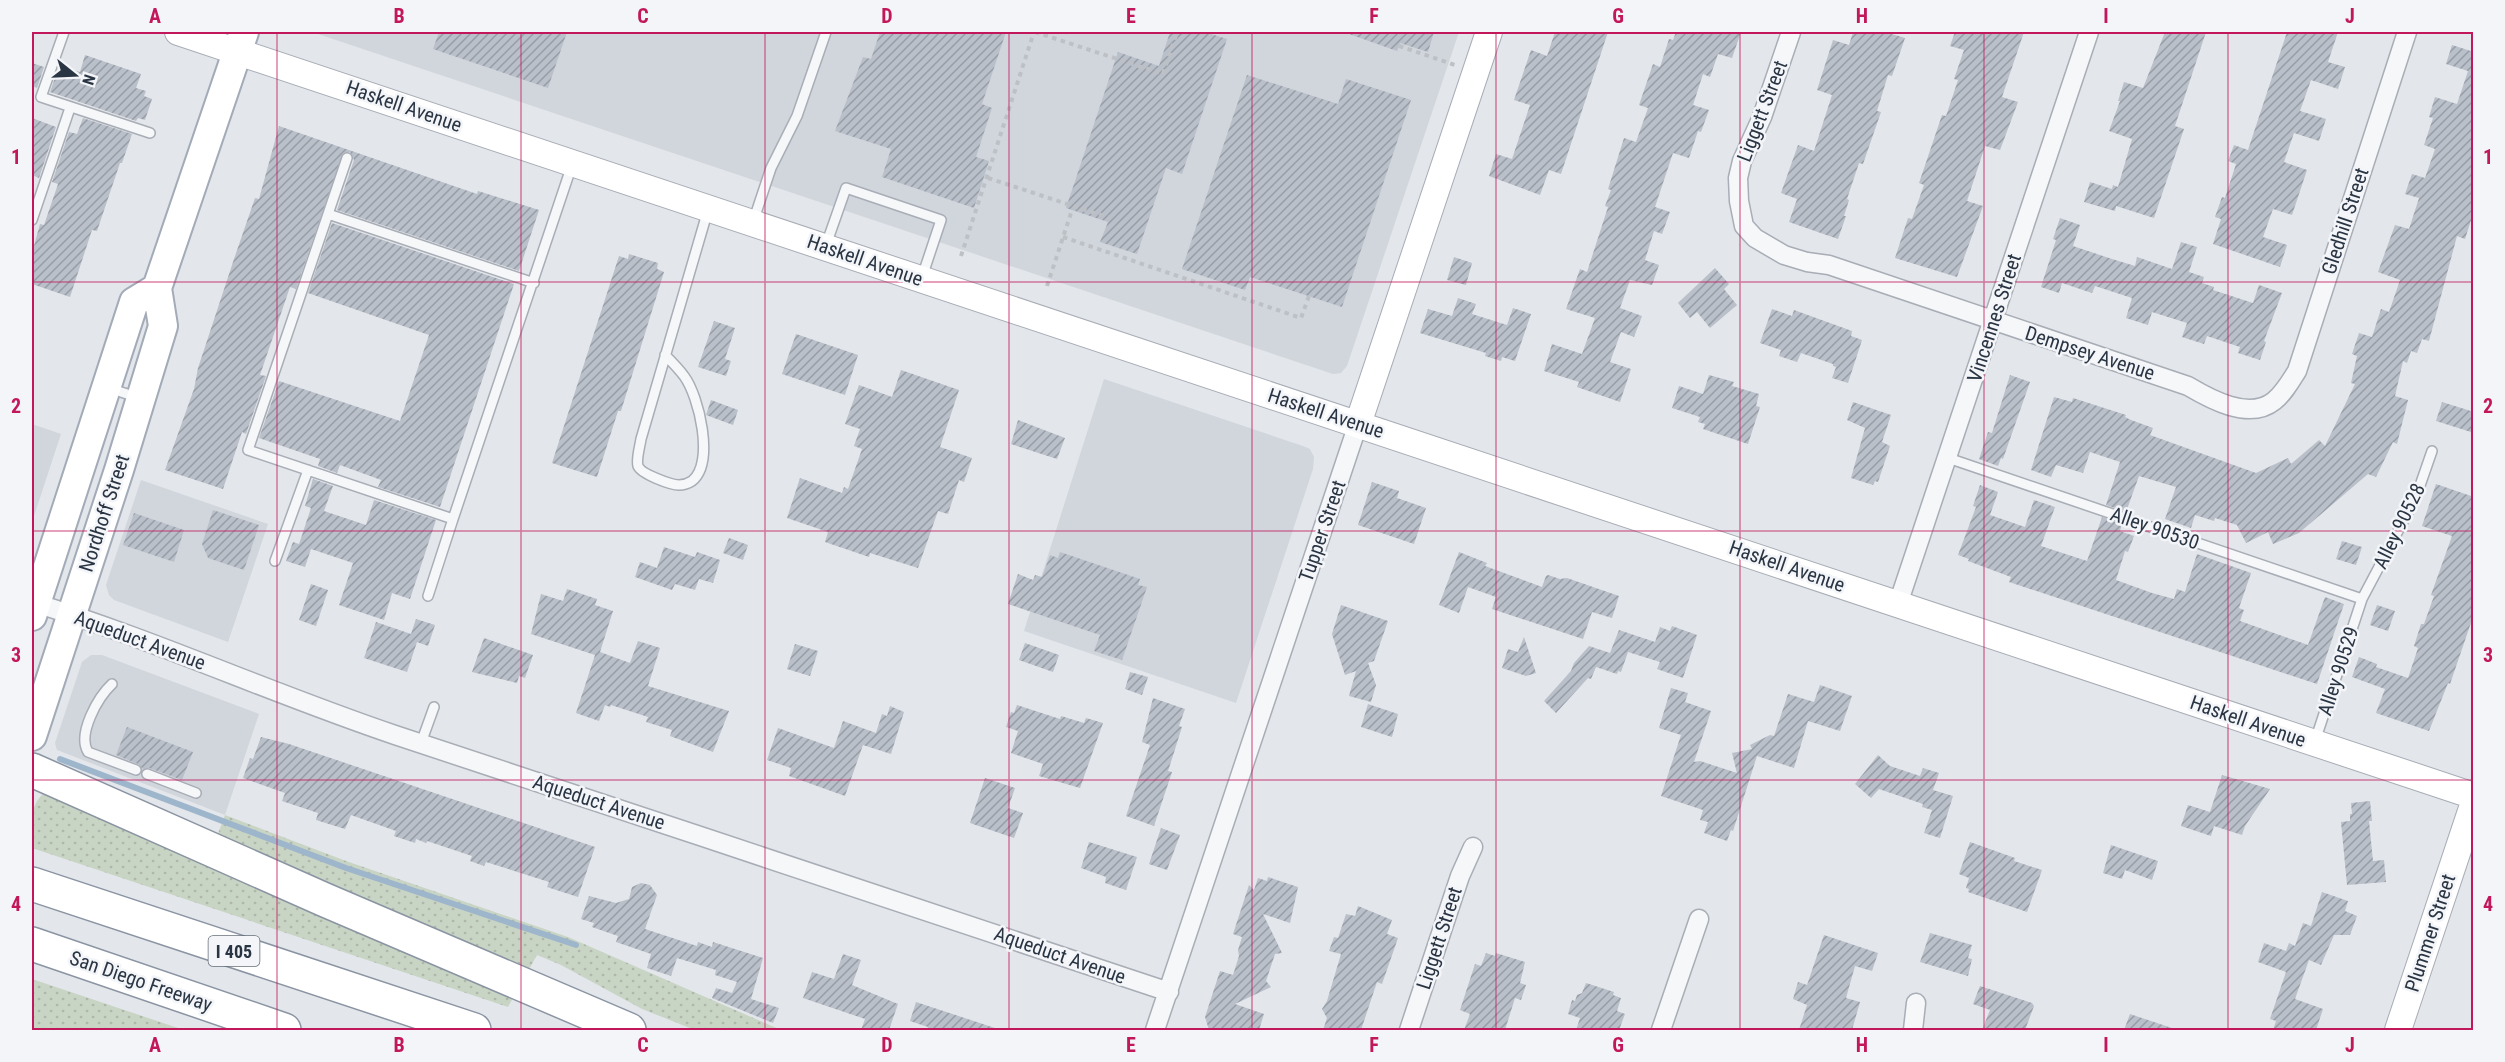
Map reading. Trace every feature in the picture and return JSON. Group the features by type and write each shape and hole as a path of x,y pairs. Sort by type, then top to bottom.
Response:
{"highway":[{"path":"32,770 325,900 629,1030"},
{"name":"I 405","path":"33,885 437,1024 474,1030"},
{"name":"San Diego Freeway","path":"32,944 284,1030"}],"main road":[{"name":"Haskell Avenue","path":"178,32 241,41 573,163 2474,796"},
{"name":"Tupper Street","path":"1358,424 1489,32"},
{"name":"Nordhoff Street","path":"32,736 163,326 157,288 241,41"},
{"name":"Nordhoff Street","path":"33,607 134,302 157,288"},
{"name":"Plummer Street","path":"2398,1030 2474,802"}],"street":[{"name":"Liggett Street","path":"1744,226 1739,201 1740,170 1762,117 1791,32"},
{"name":"Vincennes Street","path":"1898,604 2089,32"},
{"name":"Gledhill Street","path":"2272,403 2285,390 2297,371 2407,32"},
{"name":"Dempsey Avenue","path":"1744,226 1755,238 1784,255 1829,265 2188,386 2231,406 2252,408 2272,403"},
{"name":"Tupper Street","path":"1155,1030 1358,424"},
{"name":"Aqueduct Avenue","path":"33,607 71,615 421,743 899,900 1169,992"},
{"name":"Liggett Street","path":"1409,1030 1460,876 1473,847"},
{"path":"1661,1030 1699,920"},
{"path":"1913,1030 1916,1003"}],"lane":[{"path":"41,97 63,32"},
{"path":"753,222 771,168 797,116 826,32"},
{"path":"32,94 150,134"},
{"path":"32,220 70,108"},
{"path":"347,158 248,450 453,519"},
{"path":"428,596 573,163"},
{"path":"826,247 846,188 941,220 921,279"},
{"path":"665,356 685,377 696,400 702,426 703,455 696,477 689,483 679,485 652,476 641,470 637,464 640,439 709,208"},
{"path":"328,214 534,282"},
{"path":"106,387 141,399"},
{"name":"Alley 90528","path":"2362,599 2416,497 2432,451"},
{"name":"Alley 90530","path":"1948,458 2362,599"},
{"path":"275,561 308,470"},
{"name":"Alley 90529","path":"2314,743 2362,599"},
{"path":"112,684 102,693 92,715 84,738 84,746 88,752 136,770"},
{"path":"421,743 434,707"},
{"path":"147,774 196,793"}],"path":[{"path":"962,256 1034,32 1163,74 1177,32"},
{"path":"1399,46 1455,65"},
{"path":"988,178 1110,218"},
{"path":"1047,286 1072,210"},
{"path":"1063,237 1301,318 1310,296"}],"shaded area":[{"path":"312,32 1459,32 1347,366 1341,373 1333,374"},
{"path":"1104,379 1303,446 1310,449 1314,457 1313,469 1236,703 1024,631"},
{"path":"32,424 61,434 32,522"},
{"path":"141,480 268,524 228,642 114,600 109,595 106,585"},
{"path":"91,655 102,655 259,714 225,815 57,750 55,743 82,662"}],"green space":[{"path":"48,790 332,922 515,994 508,1007 32,848 34,808 41,796"},
{"path":"225,815 346,861 568,937 781,1030 695,1030 642,1009 561,965 537,955 528,971 216,839"},
{"path":"32,979 184,1030 32,1030"}],"building":[{"path":"439,32 567,32 548,88 433,49"},
{"path":"880,32 1006,32 982,104 992,108 976,157 989,161 974,208 882,177 891,149 835,131 863,57 871,59"},
{"path":"1170,32 1205,32 1227,39 1182,174 1166,168 1137,254 1100,242 1108,222 1066,208 1118,52 1159,66"},
{"path":"1349,32 1434,32 1428,52 1400,43 1397,51 1349,34"},
{"path":"1555,32 1608,32 1561,174 1549,170 1540,195 1489,176 1496,154 1512,159 1530,105 1514,100 1531,50 1547,56"},
{"path":"1676,32 1741,32 1732,58 1718,54 1710,77 1703,74 1693,105 1709,110 1701,132 1698,131 1689,158 1673,153 1655,207 1670,212 1662,234 1654,231 1645,260 1659,265 1652,285 1630,280 1620,308 1642,316 1634,337 1621,332 1610,362 1631,369 1620,402 1577,387 1579,382 1544,371 1552,344 1582,354 1595,318 1566,309 1580,269 1587,272 1608,207 1605,206 1611,190 1608,189 1624,138 1636,142 1648,108 1639,105 1653,64 1660,67 1669,39 1673,40"},
{"path":"1853,32 1885,32 1905,38 1892,76 1888,75 1877,111 1881,112 1863,164 1859,163 1847,199 1849,200 1844,216 1846,216 1838,239 1789,222 1797,199 1781,193 1798,145 1814,151 1832,95 1817,90 1833,40 1849,45"},
{"path":"1955,32 2024,32 2002,97 2018,102 2000,150 1985,146 1967,201 1983,206 1957,277 1895,258 1908,218 1912,219 1924,185 1919,183 1942,115 1946,116 1958,80 1954,79 1964,50 1950,46"},
{"path":"2165,32 2206,32 2175,126 2184,129 2154,218 2116,206 2115,211 2084,202 2090,182 2112,189 2113,185 2118,187 2132,139 2109,131 2120,101 2118,101 2124,82 2143,88"},
{"path":"2287,32 2338,32 2328,62 2345,67 2338,89 2311,80 2300,111 2326,119 2319,141 2294,133 2284,162 2307,170 2292,215 2273,209 2263,237 2287,245 2280,267 2213,244 2221,219 2215,217 2222,197 2225,198 2236,164 2228,161 2234,145 2248,150"},
{"path":"2452,45 2474,52 2474,211 2465,239 2457,236 2429,341 2422,339 2417,353 2411,351 2407,363 2403,361 2395,396 2408,400 2397,444 2393,442 2376,477 2368,474 2299,533 2273,544 2268,532 2246,543 2237,525 2215,518 2214,521 2195,515 2191,528 2165,519 2176,487 2139,476 2126,512 2106,505 2120,462 2090,452 2083,473 2056,465 2051,477 2031,470 2054,397 2072,402 2073,398 2126,415 2125,417 2131,420 2153,428 2150,435 2256,473 2288,458 2291,464 2319,440 2325,446 2355,384 2351,383 2357,356 2352,354 2359,333 2372,337 2381,309 2389,312 2400,280 2378,272 2395,225 2409,229 2419,198 2405,194 2412,174 2425,178 2435,149 2424,145 2433,118 2429,117 2435,97 2457,104 2468,71 2446,64"},
{"path":"85,55 141,74 136,88 146,91 144,96 152,99 145,120 138,118 136,121 50,92 57,72 69,75 71,69 80,72"},
{"path":"32,63 44,67 37,88 32,86"},
{"path":"1247,75 1338,104 1346,79 1411,100 1342,307 1250,277 1245,290 1182,269"},
{"path":"32,118 56,127 39,178 32,175"},
{"path":"83,118 132,134 97,231 92,230 70,297 32,284 32,253 40,224 44,225 58,184 52,182 69,132 77,134"},
{"path":"279,126 477,194 478,191 539,210 519,271 337,210 354,160 350,152 343,153 296,289 290,287 260,375 266,376 246,434 242,432 223,489 165,470 194,389 198,368 255,198 259,199"},
{"path":"2060,218 2080,225 2073,246 2135,266 2137,257 2172,269 2181,242 2197,247 2189,272 2204,277 2202,283 2214,287 2213,290 2253,303 2259,285 2282,293 2264,341 2266,342 2260,360 2238,353 2240,347 2207,336 2204,344 2182,337 2187,323 2152,312 2148,325 2126,318 2132,298 2095,286 2092,293 2062,283 2059,293 2041,287 2056,240 2053,239"},
{"path":"332,223 514,284 440,507 378,487 381,480 340,465 337,473 318,466 320,459 259,438 279,381 400,421 429,335 308,293"},
{"path":"629,254 658,263 657,269 664,272 621,411 618,411 597,477 552,463 619,256 628,259"},
{"path":"1454,257 1472,263 1466,285 1447,280"},
{"path":"1715,268 1729,284 1724,289 1737,305 1710,328 1697,312 1690,318 1678,303"},
{"path":"1458,298 1476,304 1472,314 1507,325 1513,308 1531,314 1515,361 1502,357 1501,361 1485,356 1486,353 1420,333 1428,309 1452,316"},
{"path":"1772,309 1792,316 1794,310 1852,331 1851,336 1862,340 1848,383 1832,378 1836,367 1833,364 1801,353 1797,362 1779,356 1781,350 1760,343"},
{"path":"714,321 735,328 725,359 731,361 726,376 698,367"},
{"path":"796,334 858,355 845,395 782,374"},
{"path":"901,370 959,390 940,447 972,458 964,482 959,480 948,514 938,511 918,568 870,553 869,557 825,542 828,532 787,518 800,478 842,493 844,487 848,489 862,449 854,446 860,429 845,424 859,385 892,397"},
{"path":"1709,375 1734,382 1732,386 1759,394 1756,406 1760,407 1748,444 1703,429 1705,424 1698,422 1700,417 1672,408 1679,386 1703,394"},
{"path":"2010,375 2030,382 2003,459 2001,458 1998,466 1979,459 1988,432 1992,433"},
{"path":"711,400 738,410 733,425 706,415"},
{"path":"1853,402 1891,415 1882,442 1890,446 1878,482 1875,481 1873,485 1851,478 1865,428 1847,420"},
{"path":"2442,402 2474,412 2474,433 2436,421"},
{"path":"1018,420 1065,438 1057,459 1011,444"},
{"path":"313,479 333,486 324,511 366,525 374,500 436,520 410,599 392,593 384,620 339,605 353,563 311,549 305,567 286,561 293,542 299,544 311,508 305,506"},
{"path":"1372,482 1399,491 1397,498 1426,508 1414,544 1358,525"},
{"path":"2436,484 2474,497 2474,614 2450,684 2448,683 2429,731 2376,713 2385,689 2352,677 2359,657 2377,664 2376,667 2408,678 2418,648 2414,646 2434,596 2431,595 2452,536 2422,526"},
{"path":"1980,485 1998,492 1990,515 2025,527 2034,500 2055,507 2041,546 2087,561 2102,517 2122,524 2120,531 2134,536 2128,552 2125,551 2116,580 2152,593 2174,599 2177,589 2185,592 2197,554 2251,573 2239,608 2244,610 2240,621 2308,645 2325,597 2344,604 2317,684 2009,582 2011,577 1968,561 1969,559 1958,555 1976,507 1973,506"},
{"path":"213,510 259,525 244,570 208,558 202,544"},
{"path":"134,513 184,530 174,562 123,545"},
{"path":"729,538 748,545 743,560 723,553"},
{"path":"2342,541 2362,547 2356,565 2336,559"},
{"path":"664,547 695,557 697,552 720,560 713,583 699,579 695,590 675,584 672,590 635,577 640,562 657,568"},
{"path":"1060,552 1140,579 1138,585 1147,587 1122,660 1094,651 1100,635 1008,604 1018,574 1033,580 1035,575 1042,577 1050,555 1058,558"},
{"path":"1459,552 1487,563 1485,566 1542,587 1548,575 1560,579 1567,578 1619,596 1612,618 1592,612 1583,639 1492,609 1496,597 1468,587 1459,613 1439,605"},
{"path":"311,584 328,590 316,626 299,620"},
{"path":"567,589 597,599 595,605 613,611 600,652 630,663 638,641 660,648 648,686 729,711 713,752 670,736 672,730 646,722 648,717 611,705 610,707 605,705 599,721 576,713 595,655 531,634 541,594 563,601"},
{"path":"1341,605 1388,621 1374,661 1368,663 1376,685 1371,702 1349,696 1356,671 1345,675 1332,634"},
{"path":"2377,605 2395,611 2388,631 2370,625"},
{"path":"416,619 435,625 428,646 417,642 407,672 364,658 376,622 411,634"},
{"path":"1672,626 1697,635 1683,678 1657,669 1660,662 1628,652 1621,672 1618,671 1617,674 1596,667 1591,679 1588,678 1556,713 1544,701 1571,671 1574,663 1589,646 1610,653 1619,630 1655,642 1660,627 1670,631"},
{"path":"1524,637 1536,673 1526,676 1502,668 1508,649 1518,652"},
{"path":"484,638 533,655 525,678 519,676 517,683 472,672"},
{"path":"1025,643 1059,655 1053,672 1019,660"},
{"path":"795,644 818,651 810,676 787,669"},
{"path":"1130,672 1148,677 1142,695 1125,689"},
{"path":"1820,685 1852,696 1840,731 1808,721 1794,768 1757,756 1733,831 1731,830 1727,841 1704,833 1708,822 1700,820 1703,810 1661,796 1681,735 1659,728 1671,688 1688,693 1685,702 1711,711 1694,762 1700,761 1737,773 1732,753 1752,749 1750,745 1770,735 1774,736 1788,694 1814,702"},
{"path":"1153,698 1185,709 1179,726 1182,727 1168,771 1172,772 1154,826 1126,816 1150,745 1142,742"},
{"path":"1368,704 1398,714 1392,737 1361,727"},
{"path":"1017,705 1060,719 1061,716 1084,723 1086,718 1103,723 1080,788 1039,776 1043,764 1011,753 1018,731 1006,727 1011,712 1014,713"},
{"path":"890,706 904,712 891,754 863,745 845,796 789,776 791,768 767,760 778,728 834,748 843,721 876,733 882,714 887,716"},
{"path":"127,727 193,752 182,780 149,768 143,769 138,764 116,755"},
{"path":"261,737 289,744 595,847 578,897 547,887 549,882 486,862 484,866 470,861 472,856 427,841 426,843 416,839 415,843 394,836 396,831 351,815 345,829 316,820 318,813 282,801 285,793 243,778"},
{"path":"1878,755 1890,766 1920,776 1923,768 1939,773 1933,790 1953,796 1940,838 1924,833 1932,810 1922,807 1923,804 1879,789 1871,798 1855,784"},
{"path":"2222,775 2270,789 2245,826 2242,835 2214,826 2211,836 2181,826 2188,805 2210,812"},
{"path":"985,778 1015,788 1008,808 1023,813 1014,838 970,823"},
{"path":"2370,801 2372,821 2369,821 2373,861 2384,860 2386,882 2347,885 2341,822 2350,821 2351,803"},
{"path":"1161,828 1180,835 1167,870 1149,864"},
{"path":"1089,842 1137,857 1126,890 1105,883 1106,877 1081,868"},
{"path":"1970,842 2042,870 2027,912 1968,892 1969,889 1966,888 1969,878 1959,874"},
{"path":"2111,845 2158,861 2152,880 2125,870 2122,879 2103,873"},
{"path":"1268,877 1298,887 1290,923 1263,914 1282,953 1275,954 1266,981 1271,987 1235,1004 1264,1014 1259,1030 1209,1030 1205,1017 1220,971 1233,975 1239,956 1238,950 1242,937 1233,934 1249,885 1254,890 1258,878 1267,881"},
{"path":"641,883 650,885 657,895 645,929 697,946 698,942 712,947 713,942 763,958 751,999 779,1008 773,1023 712,998 716,988 732,993 737,982 715,975 716,970 677,958 671,976 647,968 651,954 616,942 618,936 592,927 594,923 581,919 589,896 616,903 629,899 632,887"},
{"path":"2322,892 2348,901 2345,911 2357,916 2350,935 2334,935 2321,965 2309,960 2295,999 2323,1009 2316,1030 2273,1030 2276,1021 2270,1019 2286,972 2258,962 2264,943 2286,951 2289,943 2295,946 2303,923 2311,926"},
{"path":"1358,906 1392,920 1387,934 1398,938 1382,984 1377,982 1361,1030 1323,1030 1327,1018 1322,1009 1327,1001 1341,954 1329,951 1334,937 1338,938 1346,914 1355,916"},
{"path":"1930,933 1972,945 1968,958 1972,959 1968,976 1920,962"},
{"path":"1824,935 1878,953 1872,971 1855,966 1846,998 1860,1002 1852,1030 1799,1030 1807,1005 1793,999 1798,982 1807,985"},
{"path":"1486,953 1495,956 1496,953 1525,962 1520,983 1526,985 1521,1000 1515,998 1505,1030 1464,1030 1470,1014 1460,1010 1475,964 1481,966"},
{"path":"843,954 861,960 852,985 898,1004 889,1030 861,1030 865,1019 803,998 812,972 834,979"},
{"path":"1586,983 1614,992 1613,995 1621,998 1617,1011 1625,1014 1619,1030 1576,1030 1580,1018 1568,1014 1572,1000 1575,1001 1577,995 1582,993"},
{"path":"1980,986 2032,1003 2034,1006 2025,1030 1982,1030 1990,1010 1973,1004"},
{"path":"916,1002 995,1028 994,1030 927,1030 928,1027 910,1021"},
{"path":"2130,1014 2172,1028 2171,1030 2124,1030"}],"waterway":[{"path":"60,759 346,868 576,945"}]}
